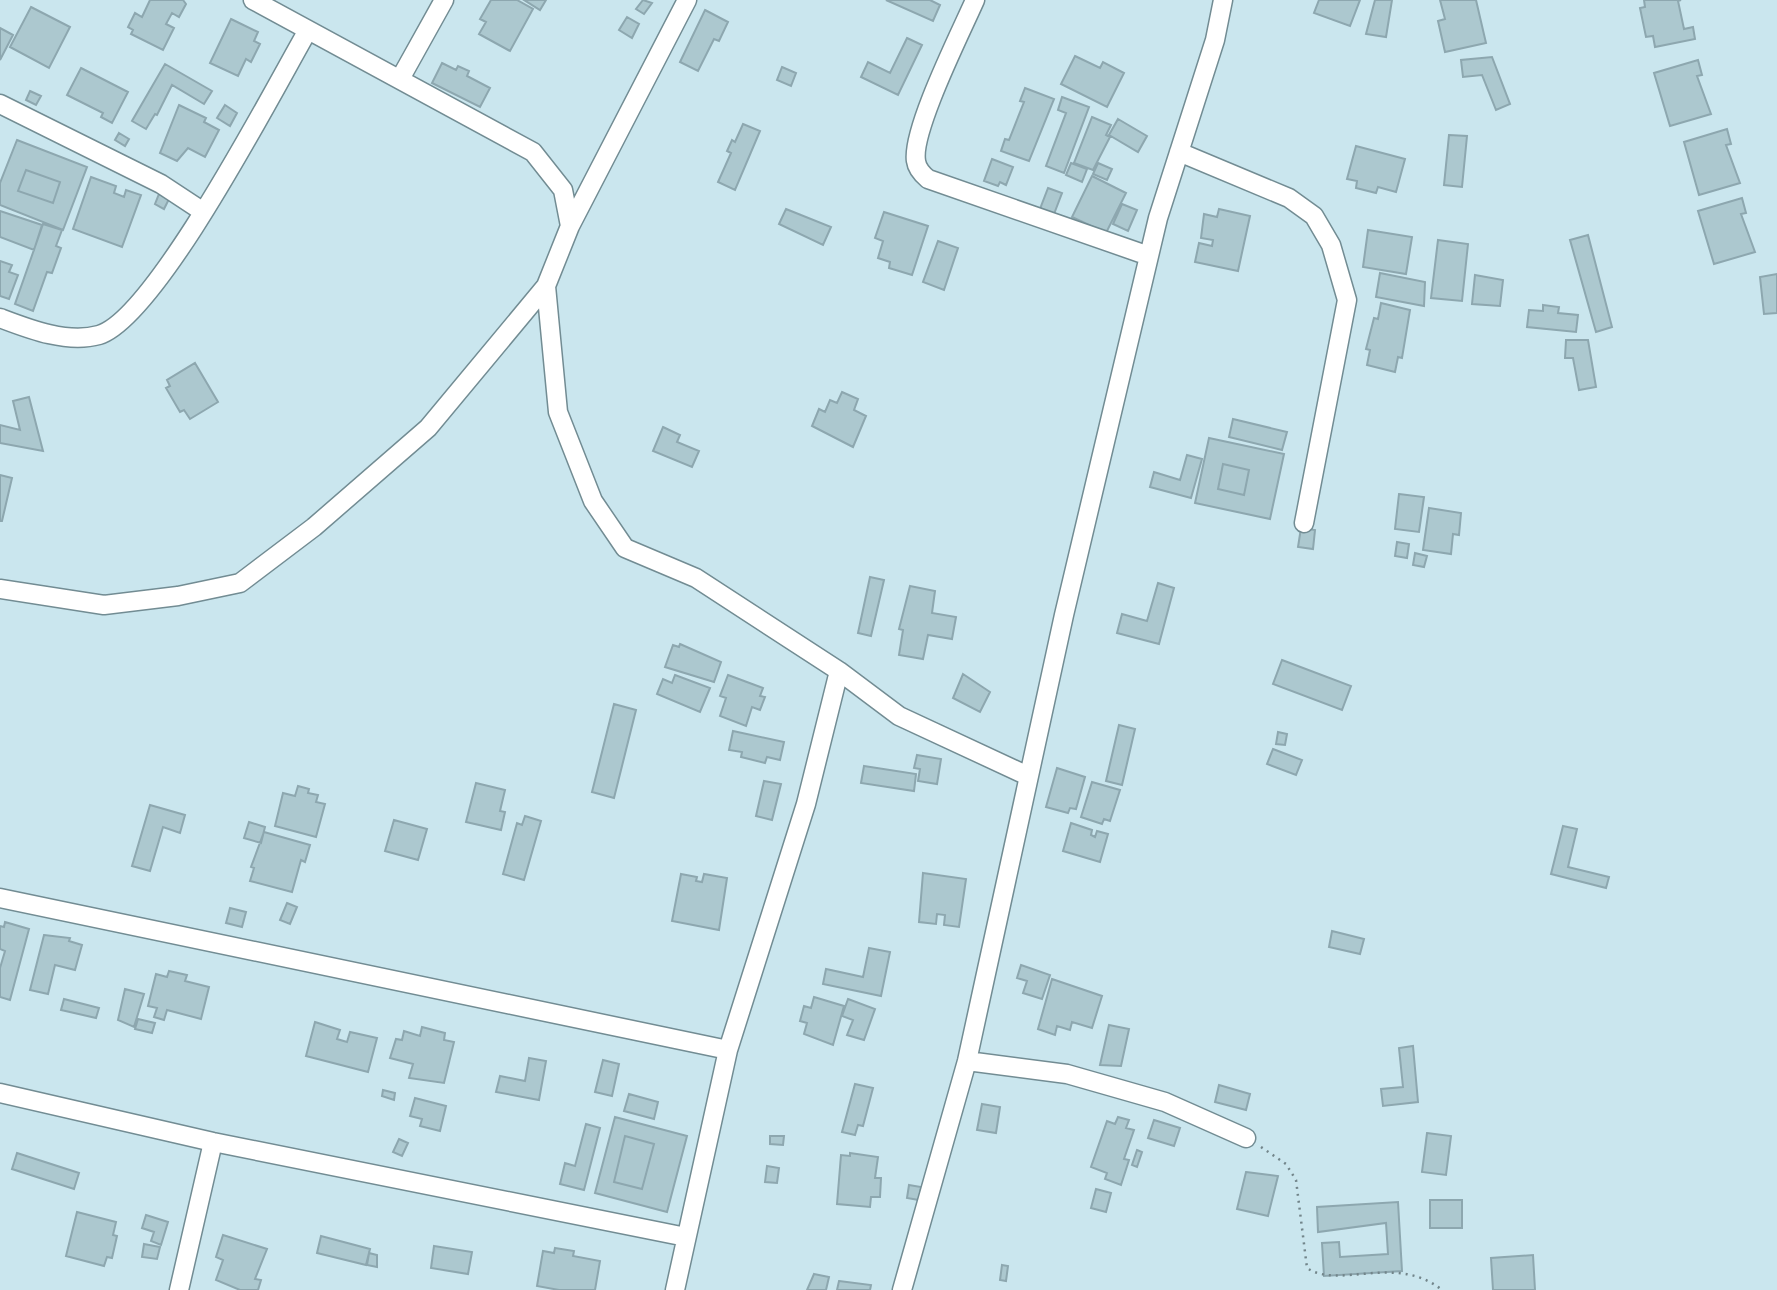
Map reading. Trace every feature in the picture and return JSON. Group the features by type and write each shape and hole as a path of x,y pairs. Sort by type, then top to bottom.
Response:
{"street":[{"path":"253,0 533,152 562,190 570,226"},
{"path":"400,79 444,0"},
{"path":"0,589 104,605 178,596 240,583 314,527 428,428 546,286 570,226 687,0"},
{"path":"975,0 923,125 915,160 919,170 928,178 1149,256"},
{"path":"902,1290 967,1061 1028,776 1149,256 1214,40 1223,0"},
{"path":"0,318 47,333 79,337 100,334 117,324 146,297 202,212 308,30"},
{"path":"0,104 161,184 202,212"},
{"path":"1179,152 1289,198 1314,216 1331,245 1346,300 1304,523"},
{"path":"546,286 558,412 593,501 625,548 696,578 839,671 899,716 1028,776"},
{"path":"675,1290 728,1050 806,804 839,671"},
{"path":"0,898 728,1050"},
{"path":"967,1061 1067,1074 1165,1102 1246,1138"},
{"path":"0,1093 213,1142 686,1237"},
{"path":"179,1290 213,1142"}],"path":[{"path":"1246,1138 1286,1164 1296,1180 1307,1268 1322,1281"},
{"path":"1330,1282 1404,1273 1419,1276 1442,1290"}],"building":[{"path":"150,0 183,0 186,4 179,17 172,13 166,24 174,28 163,50 131,34 133,30 128,27 135,13 142,17"},
{"path":"491,0 517,0 533,9 510,51 479,34 486,22 480,19"},
{"path":"524,0 546,0 540,10"},
{"path":"643,0 652,3 644,14 636,9"},
{"path":"886,0 930,0 940,5 933,21"},
{"path":"1319,0 1360,0 1350,26 1314,13"},
{"path":"1375,0 1392,0 1386,37 1366,34"},
{"path":"1440,0 1476,0 1486,43 1445,52 1438,21 1445,19"},
{"path":"1644,0 1681,0 1678,1 1684,29 1693,27 1695,39 1655,47 1653,36 1646,37 1640,8 1645,7"},
{"path":"31,7 70,27 49,68 10,47"},
{"path":"705,10 728,22 719,41 714,39 698,71 680,62"},
{"path":"627,17 639,24 632,38 619,30"},
{"path":"231,19 258,32 254,41 260,44 251,62 246,59 238,76 210,63"},
{"path":"0,28 13,35 0,60"},
{"path":"907,38 922,45 898,95 861,77 868,62 890,73"},
{"path":"1075,56 1100,68 1103,62 1124,73 1107,107 1061,84"},
{"path":"1492,57 1510,104 1496,110 1482,75 1463,77 1461,60"},
{"path":"1698,60 1702,75 1697,76 1711,114 1670,126 1654,73"},
{"path":"442,63 456,70 458,66 469,71 467,76 490,88 480,107 432,83"},
{"path":"165,64 212,91 204,104 172,85 157,115 155,114 146,129 132,121"},
{"path":"782,67 796,73 791,86 777,80"},
{"path":"81,68 128,92 112,123 101,117 103,113 67,95"},
{"path":"1025,88 1054,99 1029,161 1001,151 1005,139 1009,140 1024,102 1020,101"},
{"path":"30,91 41,96 36,105 26,100"},
{"path":"1062,97 1089,107 1064,173 1046,166 1066,113 1058,110"},
{"path":"179,105 206,118 204,122 219,130 205,157 188,148 177,161 160,153"},
{"path":"225,105 237,113 230,126 217,118"},
{"path":"1092,117 1111,125 1106,135 1110,137 1093,170 1074,163"},
{"path":"1118,119 1147,136 1138,152 1109,135"},
{"path":"743,124 760,131 735,190 718,182 731,153 727,151 732,140 735,142"},
{"path":"1727,129 1731,144 1726,145 1740,183 1699,195 1684,142"},
{"path":"119,133 129,139 125,146 115,140"},
{"path":"1449,135 1467,136 1462,187 1444,185"},
{"path":"17,140 87,167 63,230 0,205 0,183","holes":["26,170 60,182 53,203 18,191"]},
{"path":"1356,146 1405,159 1396,192 1378,187 1376,193 1356,188 1357,181 1347,179"},
{"path":"992,159 1013,167 1006,185 1000,182 998,186 984,181"},
{"path":"1071,163 1087,169 1082,182 1066,175"},
{"path":"1098,163 1112,169 1107,180 1093,174"},
{"path":"26,170 60,182 53,203 18,191"},
{"path":"1092,176 1126,193 1106,233 1072,217"},
{"path":"91,177 116,186 114,193 124,197 126,190 141,195 122,247 73,229"},
{"path":"1048,188 1062,193 1054,214 1040,209"},
{"path":"159,194 169,199 164,209 155,204"},
{"path":"1742,198 1746,213 1741,214 1755,252 1714,264 1698,211"},
{"path":"1122,204 1137,210 1128,231 1113,224"},
{"path":"786,209 831,227 823,245 779,224"},
{"path":"1219,209 1250,216 1238,271 1195,262 1199,243 1212,246 1213,240 1201,238 1204,214 1217,217"},
{"path":"0,211 42,225 34,250 0,237"},
{"path":"884,212 928,226 912,275 889,268 890,262 878,258 883,241 875,238"},
{"path":"43,224 62,230 56,246 61,248 52,273 47,272 33,311 15,304"},
{"path":"1368,230 1412,237 1406,274 1363,267"},
{"path":"1588,235 1612,327 1596,332 1570,240"},
{"path":"1438,240 1468,244 1462,301 1431,298"},
{"path":"938,241 958,248 944,290 923,282"},
{"path":"0,261 12,265 9,272 18,275 9,299 0,296"},
{"path":"1380,273 1425,282 1424,306 1376,297"},
{"path":"1777,274 1777,313 1764,314 1760,277"},
{"path":"1475,275 1503,280 1500,306 1472,304"},
{"path":"1381,303 1410,310 1402,358 1398,357 1395,372 1367,365 1370,350 1366,349 1374,318 1378,319"},
{"path":"1543,305 1559,307 1558,313 1578,315 1576,332 1527,327 1529,310 1543,311"},
{"path":"1566,340 1588,340 1596,387 1579,390 1573,358 1565,358"},
{"path":"195,363 218,402 190,419 184,410 180,412 166,388 170,386 167,380"},
{"path":"842,392 858,399 854,410 866,416 853,447 812,426 819,409 825,412 830,400 837,403"},
{"path":"29,397 43,451 0,443 0,425 20,430 13,401"},
{"path":"1233,419 1287,432 1282,450 1229,437"},
{"path":"663,427 680,435 677,442 699,451 692,467 653,451"},
{"path":"1209,438 1284,454 1270,519 1195,503","holes":["1223,464 1249,470 1244,495 1218,489"]},
{"path":"1187,455 1202,459 1191,498 1150,487 1154,472 1180,480"},
{"path":"1223,464 1249,470 1244,495 1218,489"},
{"path":"0,475 12,478 2,521 0,521"},
{"path":"1399,494 1424,497 1419,532 1395,529"},
{"path":"1429,508 1461,513 1459,535 1453,534 1451,554 1423,550"},
{"path":"1301,528 1315,530 1313,549 1298,547"},
{"path":"1397,542 1409,544 1407,558 1395,556"},
{"path":"1415,553 1427,556 1424,567 1413,565"},
{"path":"870,577 884,580 871,636 858,633"},
{"path":"1158,583 1174,588 1159,644 1117,633 1122,614 1147,621"},
{"path":"910,586 935,591 932,613 956,617 952,639 928,635 923,659 899,655 903,630 899,629"},
{"path":"680,644 721,662 714,682 665,667 673,645 679,647"},
{"path":"1282,660 1351,686 1342,710 1273,684"},
{"path":"963,674 990,692 980,712 953,698"},
{"path":"675,675 710,688 700,712 657,694 663,679 672,683"},
{"path":"728,675 763,688 760,696 765,697 760,710 752,707 746,726 720,716 726,698 720,696"},
{"path":"614,704 636,710 614,798 592,792"},
{"path":"1119,725 1135,729 1122,785 1106,781"},
{"path":"733,731 784,742 780,760 767,757 765,763 741,757 742,752 729,750"},
{"path":"1278,732 1287,734 1285,745 1276,744"},
{"path":"1273,749 1302,760 1296,775 1267,764"},
{"path":"917,755 941,759 937,784 918,781 920,769 914,768"},
{"path":"864,766 916,774 914,791 861,783"},
{"path":"1057,768 1085,777 1076,809 1070,808 1068,813 1046,807"},
{"path":"764,781 781,784 772,820 756,816"},
{"path":"1092,782 1120,790 1110,821 1104,819 1102,824 1081,817"},
{"path":"476,783 505,790 500,811 505,812 501,830 466,822"},
{"path":"298,786 309,789 308,793 318,795 316,802 325,804 316,837 275,826 283,793 295,796"},
{"path":"150,805 185,815 180,833 163,827 150,871 132,866"},
{"path":"525,816 541,821 524,880 503,874 517,823 522,825"},
{"path":"394,820 427,829 418,860 385,851"},
{"path":"249,822 265,827 261,843 244,838"},
{"path":"1071,823 1092,830 1091,835 1095,837 1097,831 1108,834 1100,862 1063,851"},
{"path":"1563,826 1577,829 1568,867 1609,877 1606,888 1551,874"},
{"path":"264,832 310,845 305,862 301,860 292,892 250,881 254,868 251,867"},
{"path":"923,873 966,879 959,927 944,925 945,915 937,914 936,924 919,922"},
{"path":"681,874 697,877 696,881 702,882 704,874 727,878 719,930 672,921"},
{"path":"287,903 297,907 290,924 280,920"},
{"path":"230,908 246,912 242,927 226,923"},
{"path":"5,922 29,929 10,1000 0,997 0,968 5,951 0,949 0,926 4,927"},
{"path":"1332,931 1364,939 1360,954 1329,947"},
{"path":"44,935 70,938 69,941 82,945 75,970 55,965 48,994 30,990"},
{"path":"869,948 890,952 881,996 823,984 826,969 863,977"},
{"path":"1021,965 1050,975 1042,999 1023,993 1027,981 1017,978"},
{"path":"169,971 187,975 185,981 209,987 201,1019 167,1010 164,1020 154,1017 157,1008 148,1006 156,974 167,977"},
{"path":"1052,979 1102,996 1092,1028 1072,1022 1070,1030 1057,1026 1055,1035 1038,1029"},
{"path":"125,989 144,994 134,1027 118,1020"},
{"path":"814,997 844,1006 833,1045 804,1034 807,1023 800,1021 804,1006 811,1008"},
{"path":"64,999 99,1008 96,1018 61,1010"},
{"path":"848,999 875,1009 864,1040 847,1035 853,1020 842,1016"},
{"path":"138,1019 155,1023 152,1033 135,1029"},
{"path":"315,1022 340,1030 337,1039 347,1042 350,1032 377,1038 368,1072 306,1056"},
{"path":"1109,1025 1129,1029 1121,1066 1100,1065"},
{"path":"422,1027 445,1033 444,1040 454,1042 444,1083 409,1078 413,1064 390,1058 396,1039 402,1040 404,1031 420,1036"},
{"path":"1413,1046 1418,1102 1383,1106 1381,1089 1403,1087 1399,1048"},
{"path":"529,1058 546,1061 539,1100 496,1092 500,1076 525,1081"},
{"path":"603,1060 619,1064 612,1096 595,1092"},
{"path":"855,1084 873,1088 863,1126 858,1125 855,1135 842,1132"},
{"path":"1219,1085 1250,1094 1246,1110 1215,1102"},
{"path":"383,1090 395,1093 394,1100 382,1096"},
{"path":"629,1094 658,1102 654,1119 624,1111"},
{"path":"415,1098 446,1106 440,1131 420,1126 422,1119 410,1116"},
{"path":"982,1104 1000,1107 996,1133 977,1130"},
{"path":"615,1117 687,1136 667,1212 595,1193","holes":["625,1136 654,1144 642,1189 614,1182"]},
{"path":"1118,1117 1129,1120 1126,1128 1134,1130 1124,1159 1129,1160 1121,1185 1105,1179 1107,1173 1091,1167 1107,1121 1115,1124"},
{"path":"1154,1120 1180,1128 1174,1146 1148,1138"},
{"path":"586,1124 600,1128 584,1190 560,1184 565,1163 575,1166"},
{"path":"1427,1133 1451,1136 1446,1175 1422,1172"},
{"path":"625,1136 654,1144 642,1189 614,1182"},
{"path":"770,1136 784,1136 783,1145 770,1144"},
{"path":"399,1139 408,1143 402,1156 393,1152"},
{"path":"1137,1150 1142,1152 1137,1167 1132,1165"},
{"path":"17,1153 79,1173 74,1189 12,1169"},
{"path":"850,1153 878,1157 875,1178 881,1178 880,1197 871,1197 870,1207 837,1204 841,1155 850,1156"},
{"path":"767,1166 779,1168 777,1183 765,1182"},
{"path":"1246,1172 1278,1176 1268,1216 1237,1209"},
{"path":"909,1185 921,1187 919,1200 907,1198"},
{"path":"1096,1189 1111,1193 1106,1212 1091,1208"},
{"path":"1430,1200 1462,1200 1462,1228 1430,1228"},
{"path":"1398,1202 1402,1271 1324,1276 1322,1243 1339,1242 1340,1257 1388,1254 1386,1223 1318,1232 1317,1207"},
{"path":"77,1212 116,1222 113,1235 117,1236 112,1258 107,1257 104,1266 66,1256"},
{"path":"146,1215 168,1222 161,1245 151,1241 154,1232 142,1228"},
{"path":"223,1235 267,1249 255,1279 261,1280 258,1290 240,1290 216,1280 223,1260 216,1257"},
{"path":"321,1236 370,1249 366,1265 317,1253"},
{"path":"144,1244 160,1247 157,1259 142,1257"},
{"path":"434,1246 472,1252 468,1274 431,1268"},
{"path":"555,1248 574,1251 573,1256 600,1261 595,1290 559,1290 537,1286 543,1251 554,1253"},
{"path":"369,1253 377,1255 377,1267 367,1265"},
{"path":"1533,1255 1535,1290 1493,1290 1491,1258"},
{"path":"1002,1265 1008,1266 1006,1281 1000,1280"},
{"path":"814,1274 829,1277 826,1290 807,1290"},
{"path":"839,1281 871,1285 870,1290 837,1290"}]}
